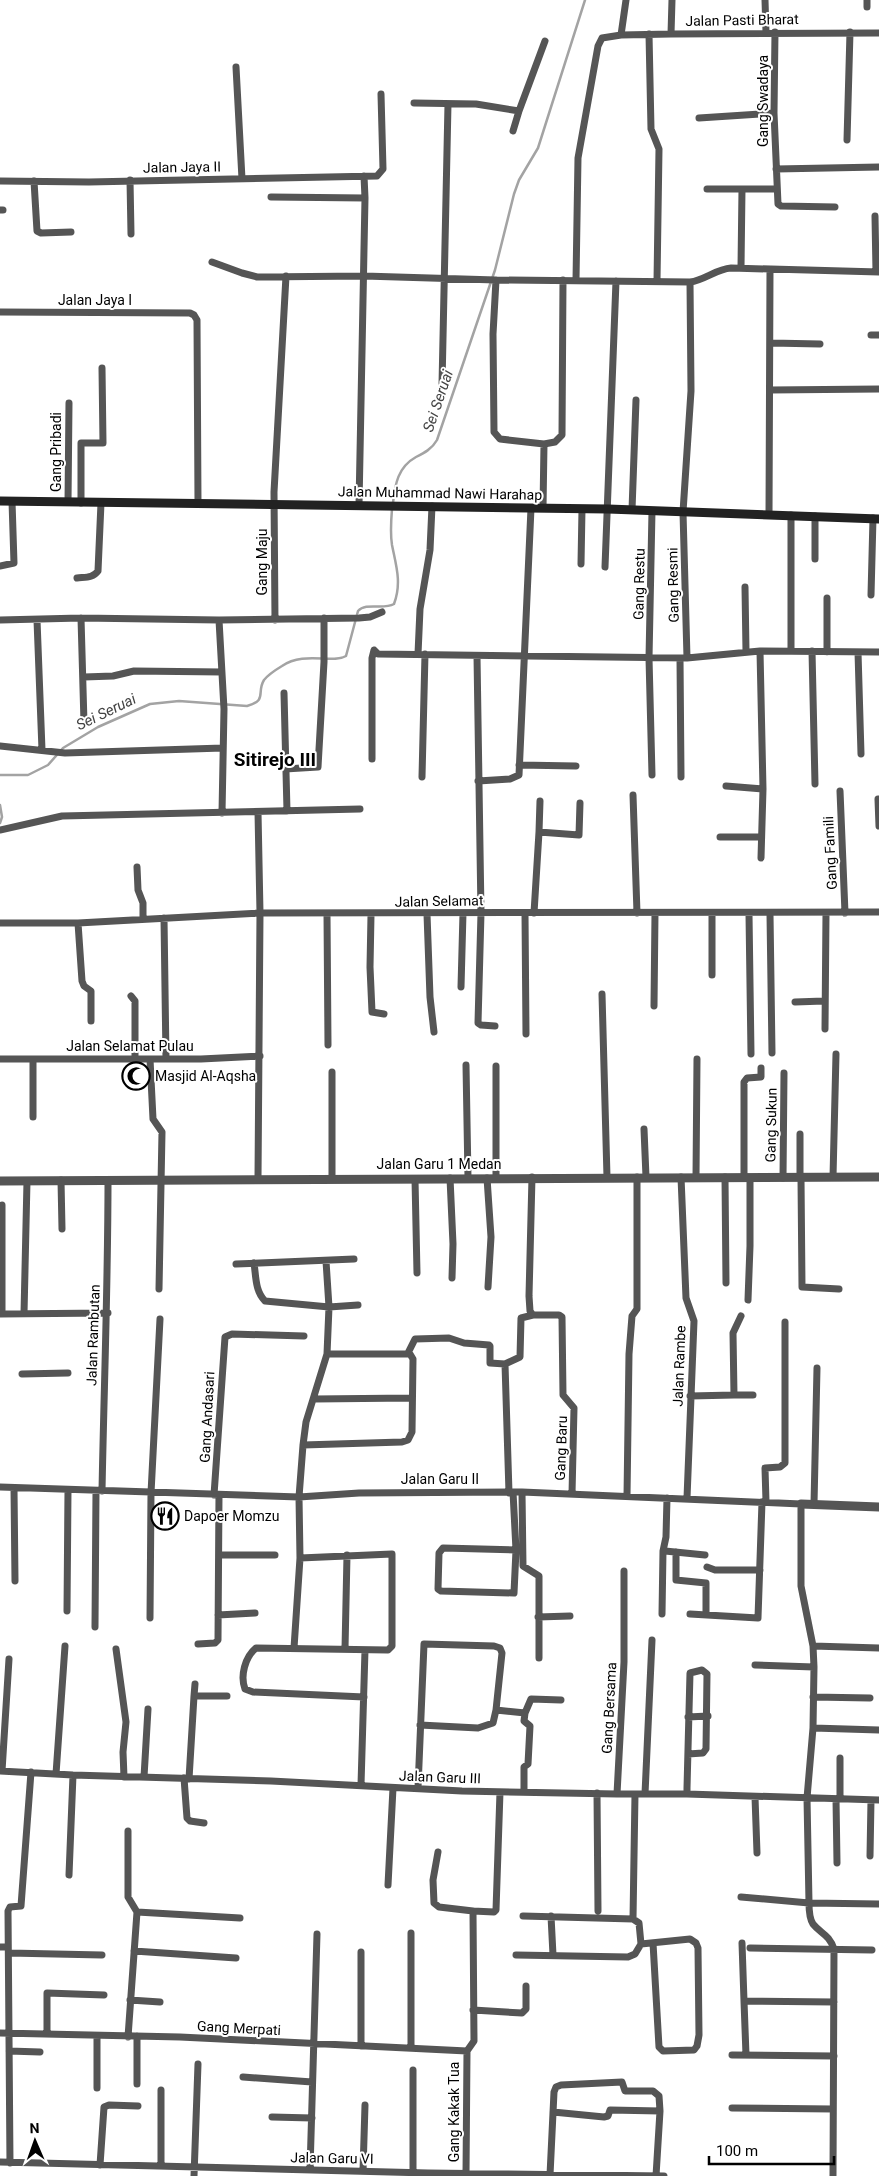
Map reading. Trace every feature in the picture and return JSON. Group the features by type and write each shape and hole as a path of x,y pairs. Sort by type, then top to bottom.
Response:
{"main road":[{"name":"Jalan Muhammad Nawi Harahap","path":"0,500 101,503 399,505 608,509 876,518"}],"street":[{"path":"621,35 626,0"},
{"path":"671,34 672,0"},
{"path":"765,0 766,32"},
{"name":"Jalan Pasti Bharat","path":"576,280 578,158 598,46 605,36 766,32 879,33"},
{"name":"Gang Swadaya","path":"775,32 774,113 777,189"},
{"path":"847,140 850,32"},
{"path":"649,34 651,129 659,149 657,281"},
{"path":"513,131 545,41"},
{"path":"236,67 242,179"},
{"path":"359,505 366,198 364,176 376,176 383,169 381,94"},
{"path":"414,103 496,106 519,112"},
{"path":"442,384 448,104"},
{"path":"699,118 774,113"},
{"path":"776,169 879,167"},
{"name":"Jalan Jaya II","path":"0,181 364,176"},
{"path":"130,180 131,234"},
{"path":"34,181 37,231 41,233 71,232"},
{"path":"706,189 777,189 777,202 781,206 835,207"},
{"path":"741,268 742,189"},
{"path":"271,196 366,198"},
{"path":"212,262 242,273 257,276 364,276 492,280 690,282 699,280 718,270 741,268 878,272 874,216"},
{"path":"769,515 770,269"},
{"name":"Gang Maju","path":"275,620 274,492 286,276"},
{"path":"492,280 494,432 500,439 544,444 555,442 562,435 562,280"},
{"path":"605,567 616,281"},
{"name":"Gang Resmi","path":"681,777 683,512 692,392 690,282"},
{"name":"Jalan Jaya I","path":"0,312 190,313 194,315 196,320 198,504"},
{"path":"871,335 879,335"},
{"path":"771,343 820,344"},
{"path":"81,502 81,443 103,443 102,368"},
{"path":"770,390 879,389"},
{"path":"632,510 636,400"},
{"name":"Gang Pribadi","path":"68,502 69,403"},
{"path":"542,508 544,444"},
{"path":"0,566 14,563 12,501"},
{"path":"77,578 90,577 98,571 101,503"},
{"path":"422,777 420,609 430,550 432,506"},
{"path":"478,781 517,778 519,775 531,508"},
{"path":"581,564 582,509"},
{"name":"Gang Restu","path":"652,511 649,658 652,774"},
{"path":"791,516 791,651"},
{"path":"815,516 815,558"},
{"path":"871,595 876,518"},
{"path":"745,587 746,652"},
{"path":"827,598 827,652"},
{"path":"0,620 81,618 275,620 359,618 370,617 382,612"},
{"path":"81,618 84,723"},
{"path":"285,769 318,768 324,658 324,618"},
{"path":"37,620 42,750"},
{"path":"220,620 224,705 222,813"},
{"path":"372,759 372,652 374,650 378,654 649,658 683,658 760,651 879,652"},
{"path":"760,651 763,788 761,858"},
{"path":"812,651 815,784"},
{"path":"858,652 861,754"},
{"path":"477,656 481,912 478,1023 495,1026"},
{"path":"84,677 112,676 134,671 222,672"},
{"path":"284,693 287,811"},
{"path":"0,746 65,753 223,748"},
{"path":"520,765 576,766"},
{"path":"726,786 763,788"},
{"name":"Gang Famili","path":"840,791 845,913"},
{"path":"633,795 637,913"},
{"path":"878,799 879,826"},
{"path":"534,913 540,801"},
{"path":"539,832 579,835 580,803"},
{"path":"0,830 62,816 360,809"},
{"path":"258,812 260,914 258,1179"},
{"path":"720,837 762,837"},
{"path":"137,867 138,890 143,903 143,918"},
{"name":"Jalan Selamat","path":"0,924 78,923 143,918 260,914 371,915 481,912 770,914 879,912"},
{"path":"461,987 463,913"},
{"path":"524,913 526,1034"},
{"path":"654,1006 655,913"},
{"path":"825,1029 826,913"},
{"path":"327,914 328,1044"},
{"path":"427,914 430,997 434,1032"},
{"path":"712,914 712,975"},
{"path":"749,914 751,1054"},
{"path":"770,914 772,1053"},
{"path":"371,915 370,967 372,1012 384,1014"},
{"path":"164,918 166,1059"},
{"path":"78,923 82,981 84,986 91,991 91,1021"},
{"path":"602,994 607,1177"},
{"path":"131,996 135,1001 134,1059"},
{"path":"795,1002 824,1001"},
{"path":"833,1177 836,1054"},
{"name":"Jalan Selamat Pulau","path":"0,1059 166,1059 260,1056"},
{"path":"33,1059 33,1117"},
{"path":"150,1059 153,1119 162,1132 163,1180 159,1289"},
{"path":"696,1177 697,1060"},
{"path":"466,1064 468,1178"},
{"path":"488,1287 496,1066"},
{"path":"748,1300 750,1246 744,1082 747,1078 761,1076 761,1068"},
{"path":"332,1072 332,1178"},
{"name":"Gang Sukun","path":"783,1178 784,1073"},
{"path":"627,1496 629,1354 632,1316 637,1309 644,1130"},
{"path":"800,1134 802,1287 839,1289"},
{"name":"Jalan Rambe","path":"681,1177 686,1298 694,1321 687,1498"},
{"path":"725,1177 726,1283"},
{"name":"Jalan Garu 1 Medan","path":"0,1181 879,1177"},
{"path":"450,1178 453,1244 452,1278"},
{"path":"408,1353 415,1338 449,1338 464,1343 489,1345 490,1363 505,1364 520,1357 520,1319 533,1315 530,1311 529,1296 532,1178"},
{"path":"415,1179 417,1274"},
{"path":"61,1180 62,1229"},
{"name":"Jalan Rambutan","path":"95,1627 99,1491 108,1313 108,1180"},
{"path":"24,1314 27,1181"},
{"path":"2,1205 1,1314 108,1313"},
{"path":"236,1264 354,1259"},
{"path":"294,1648 300,1558 300,1496 303,1445 306,1422 327,1354 330,1307 326,1261"},
{"path":"254,1263 257,1288 260,1296 265,1301 330,1307 358,1305"},
{"name":"Gang Baru","path":"533,1315 559,1315 562,1317 563,1395 574,1408 572,1494"},
{"path":"734,1395 733,1333 741,1316"},
{"path":"150,1618 151,1492 160,1319"},
{"path":"690,1614 758,1618 765,1468 780,1467 785,1463 785,1322"},
{"name":"Gang Andasari","path":"198,1644 218,1641 219,1555 217,1495 225,1337 232,1334 304,1336"},
{"path":"303,1445 408,1440 412,1432 412,1355 408,1353 327,1354"},
{"path":"505,1364 511,1493 516,1550 515,1588 512,1594 441,1591 438,1589 439,1553 443,1548 516,1550"},
{"path":"814,1504 817,1368"},
{"path":"22,1374 68,1373"},
{"path":"690,1396 753,1396"},
{"path":"314,1399 412,1398"},
{"name":"Jalan Garu II","path":"0,1487 300,1496 359,1493 522,1492 879,1508"},
{"path":"14,1488 15,1581"},
{"path":"66,1611 68,1490"},
{"path":"522,1492 522,1566 539,1576 539,1658"},
{"path":"662,1614 663,1552 666,1537 667,1498"},
{"path":"801,1504 801,1586 813,1646 814,1667 814,1728 807,1798 810,1917 814,1924 828,1937 834,1949 833,2176"},
{"path":"665,1552 704,1554"},
{"path":"676,1552 676,1580 706,1583 706,1614"},
{"path":"300,1558 389,1553 393,1556 392,1646 388,1650 260,1647 251,1652 242,1677 245,1689 253,1692 364,1697"},
{"path":"219,1555 275,1555"},
{"path":"345,1649 348,1555"},
{"path":"707,1567 716,1570 760,1570"},
{"name":"Gang Bersama","path":"617,1794 625,1623 624,1571"},
{"path":"218,1615 256,1613"},
{"path":"538,1617 570,1616"},
{"path":"645,1794 652,1640"},
{"path":"418,1788 420,1725 423,1647 426,1644 494,1646 500,1648 502,1653 493,1723 483,1727 420,1725"},
{"path":"56,1774 65,1646"},
{"path":"813,1646 879,1648"},
{"path":"116,1650 126,1722 123,1752 124,1777"},
{"path":"362,1785 365,1650"},
{"path":"1,1771 10,1659"},
{"path":"755,1665 814,1667"},
{"path":"687,1794 690,1673 702,1670 707,1674 708,1716 706,1749 703,1753 688,1754"},
{"path":"195,1684 187,1778 187,1818 190,1821 204,1823"},
{"path":"194,1696 227,1696"},
{"path":"813,1697 870,1698"},
{"path":"524,1792 524,1767 528,1764 530,1732 530,1726 524,1721 525,1713 531,1699 561,1700"},
{"path":"144,1777 148,1710"},
{"path":"496,1710 525,1713"},
{"path":"688,1717 708,1716"},
{"path":"814,1728 879,1730"},
{"path":"836,1862 840,1758"},
{"name":"Jalan Garu III","path":"1,1771 500,1792 687,1794 879,1800"},
{"path":"10,2162 9,1908 21,1906 31,1772"},
{"path":"69,1875 73,1775"},
{"path":"388,1885 393,1788"},
{"path":"438,1852 433,1880 434,1903 439,1907 494,1912 496,1910 500,1792"},
{"path":"597,1793 598,1911"},
{"path":"633,1919 635,1794"},
{"path":"755,1797 757,1853"},
{"path":"870,1856 871,1800"},
{"path":"128,1831 128,1897 137,1912 128,2037"},
{"path":"740,1897 809,1903 879,1904"},
{"name":"Gang Kakak Tua","path":"466,2174 467,2051 474,2041 473,1911"},
{"path":"137,1912 240,1918"},
{"path":"516,1955 628,1957 635,1954 641,1944 639,1923 633,1919 523,1916"},
{"path":"552,1916 553,1955"},
{"path":"411,1932 411,2048"},
{"path":"310,2170 317,1934"},
{"path":"641,1944 690,1939 696,1942 698,1948 699,2034 698,2046 694,2050 663,2052 659,2047 653,1943"},
{"path":"742,1943 746,2055"},
{"path":"0,1947 9,1950 102,1955"},
{"path":"750,1948 872,1950"},
{"path":"134,1951 236,1958"},
{"path":"361,1952 361,2046"},
{"path":"473,2010 522,2013 526,2009 526,1986"},
{"path":"47,2034 47,1993 104,1995"},
{"path":"130,2000 160,2002"},
{"path":"744,2001 834,2002"},
{"name":"Gang Merpati","path":"0,2033 137,2036 467,2051"},
{"path":"97,2036 97,2088"},
{"path":"137,2036 137,2084"},
{"path":"10,2051 40,2052"},
{"path":"732,2055 834,2056"},
{"path":"194,2176 198,2064"},
{"path":"413,2070 413,2173"},
{"path":"243,2077 312,2082"},
{"path":"550,2175 556,2087 561,2085 622,2082 626,2091 656,2092 659,2096 660,2111 656,2176"},
{"path":"160,2166 161,2090"},
{"path":"100,2165 104,2107 109,2105 138,2106"},
{"path":"363,2171 365,2105"},
{"path":"732,2108 833,2109"},
{"path":"553,2112 606,2117 610,2110 660,2111"},
{"path":"272,2117 312,2118"},
{"name":"Jalan Garu VI","path":"0,2162 413,2173 664,2176"}],"waterway":[{"name":"Sei Seruai","path":"393,503 396,483 401,471 410,461 425,452 437,440 495,270 514,194 519,180 538,148 585,0"},
{"name":"Sei Seruai","path":"0,775 28,775 48,765 63,748 98,727 150,704 179,701 247,706 259,699 264,680 290,662 308,658 333,659 346,656 358,611 361,608 370,606 390,606 394,604 398,581 391,540 392,509"},
{"name":"Sei Seruai","path":"0,805 2,817 0,823"}],"place":[{"name":"Masjid Al-Aqsha","path":"136,1076"},
{"name":"Dapoer Momzu","path":"165,1516"}],"district":[{"name":"Sitirejo III","path":"275,759"}]}
